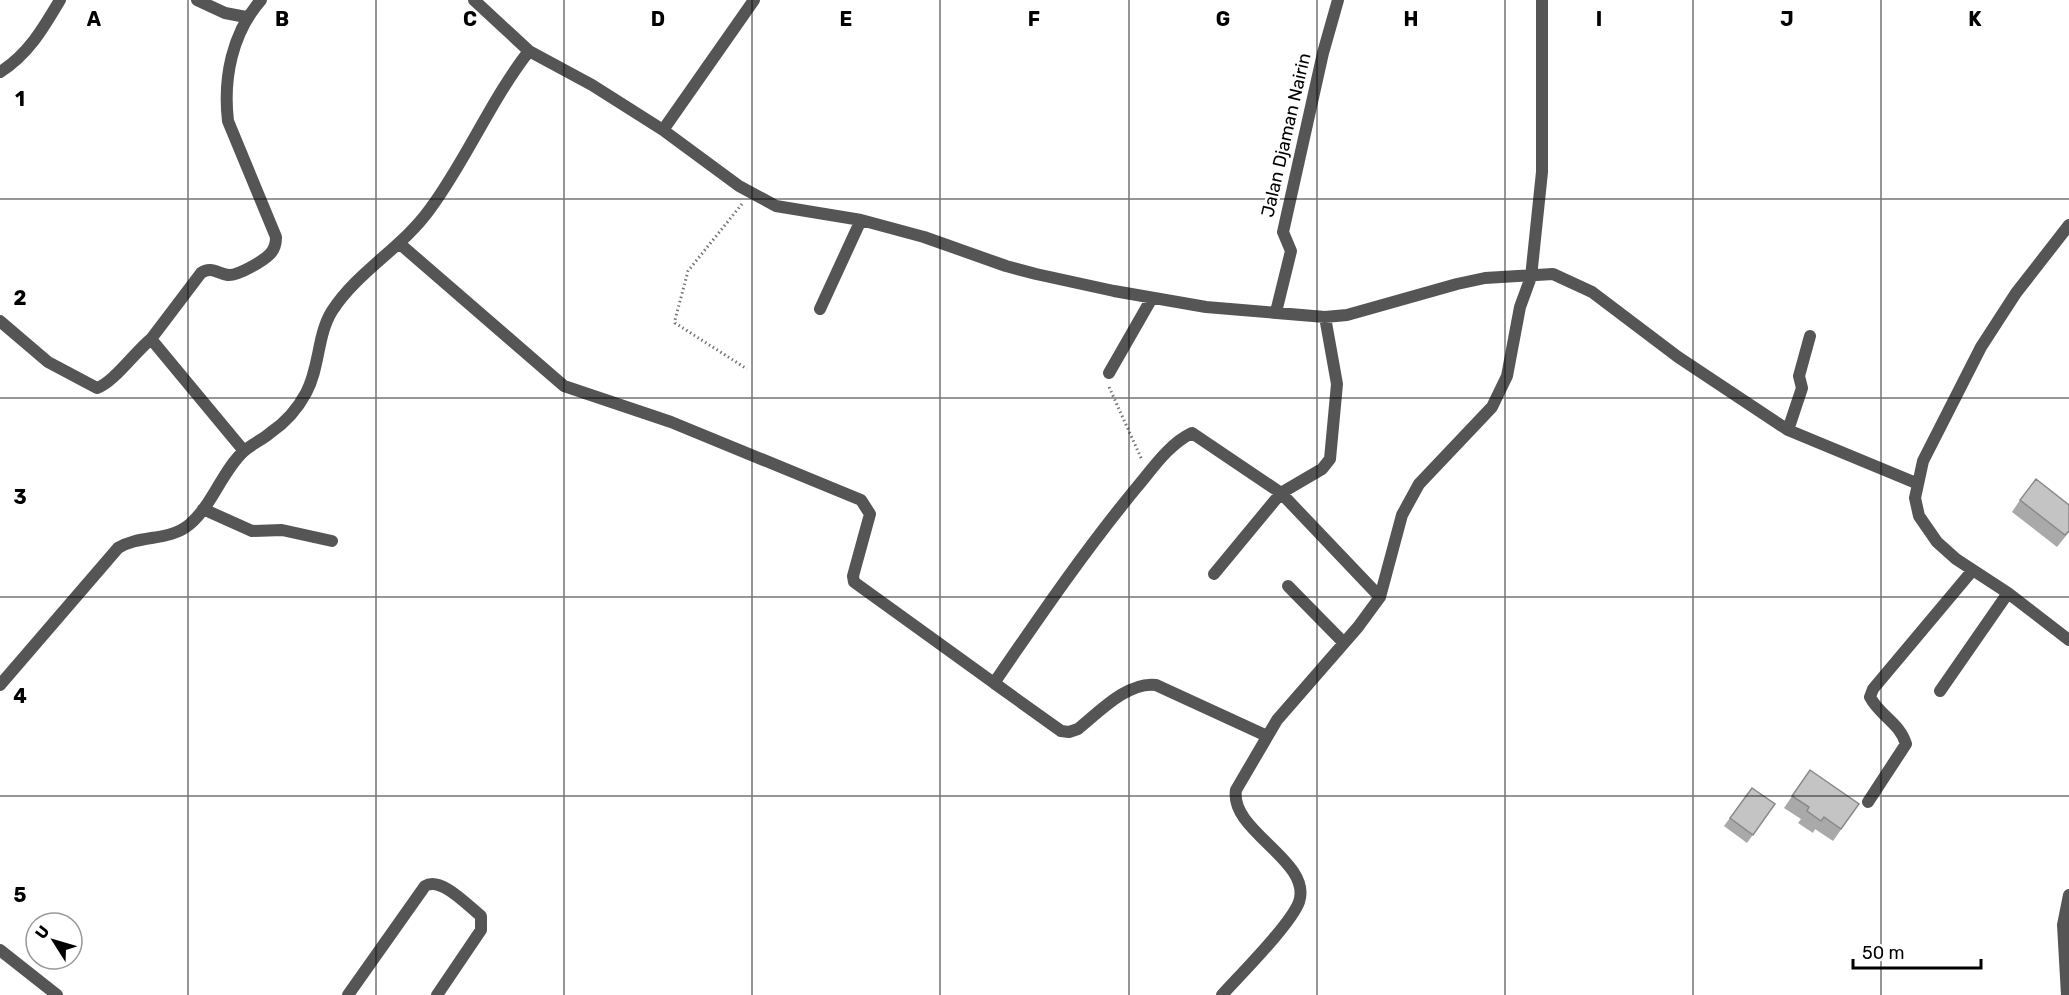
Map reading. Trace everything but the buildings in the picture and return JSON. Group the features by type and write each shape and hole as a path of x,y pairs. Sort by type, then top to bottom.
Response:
{"street":[{"path":"0,72 13,64 41,32 60,0"},
{"path":"197,0 225,13 246,17"},
{"path":"0,321 48,362 97,388 107,385 133,354 151,339 201,273 211,269 229,275 236,274 270,255 276,246 276,237 228,121 227,110 227,69 246,17 261,0"},
{"path":"474,0 529,51 592,85 663,130 751,194 776,206 861,220 924,237 1006,266 1152,298 1206,307 1325,317 1370,310 1401,298 1457,284 1485,279 1553,274 1592,292 1678,357 1788,430 1916,483"},
{"path":"663,130 754,0"},
{"name":"Jalan Djaman Nairin","path":"1276,312 1291,251 1283,232 1323,53 1338,0"},
{"path":"1222,995 1292,913 1300,896 1294,876 1287,864 1240,813 1234,799 1242,778 1267,736 1292,702 1344,643 1380,597 1402,515 1410,499 1433,468 1492,407 1500,392 1512,356 1520,307 1531,277 1544,146 1542,0"},
{"path":"0,685 118,548 129,542 169,536 181,531 203,509 244,451 272,432 299,405 308,390 325,323 332,311 374,265 400,244 443,190 497,95 529,51"},
{"path":"820,309 861,220"},
{"path":"2069,225 2016,293 1981,346 1923,461 1916,483 1915,508 1938,542 1972,571 2008,592 2069,640"},
{"path":"400,244 564,386 671,422 861,500 870,514 852,576 854,582 1061,731 1078,729 1133,688 1147,684 1156,685 1267,736"},
{"path":"1109,373 1152,298"},
{"path":"1214,574 1281,493 1322,469 1330,459 1337,384 1325,317"},
{"path":"1788,430 1802,388 1799,376 1810,336"},
{"path":"151,339 244,451"},
{"path":"994,683 1066,577 1148,474 1181,438 1191,433 1281,493 1380,597"},
{"path":"203,509 252,531 282,530 332,541"},
{"path":"1868,802 1906,744 1896,724 1874,705 1870,697 1873,689 1972,571"},
{"path":"1288,586 1344,643"},
{"path":"1940,691 2008,592"},
{"path":"348,995 425,886 438,883 481,916 482,923 481,930 436,995"},
{"path":"2067,995 2063,925 2069,895"},
{"path":"0,950 57,995"}],"path":[{"path":"747,369 675,320 688,271 751,194"},
{"path":"1109,373 1109,386 1148,474"}]}
